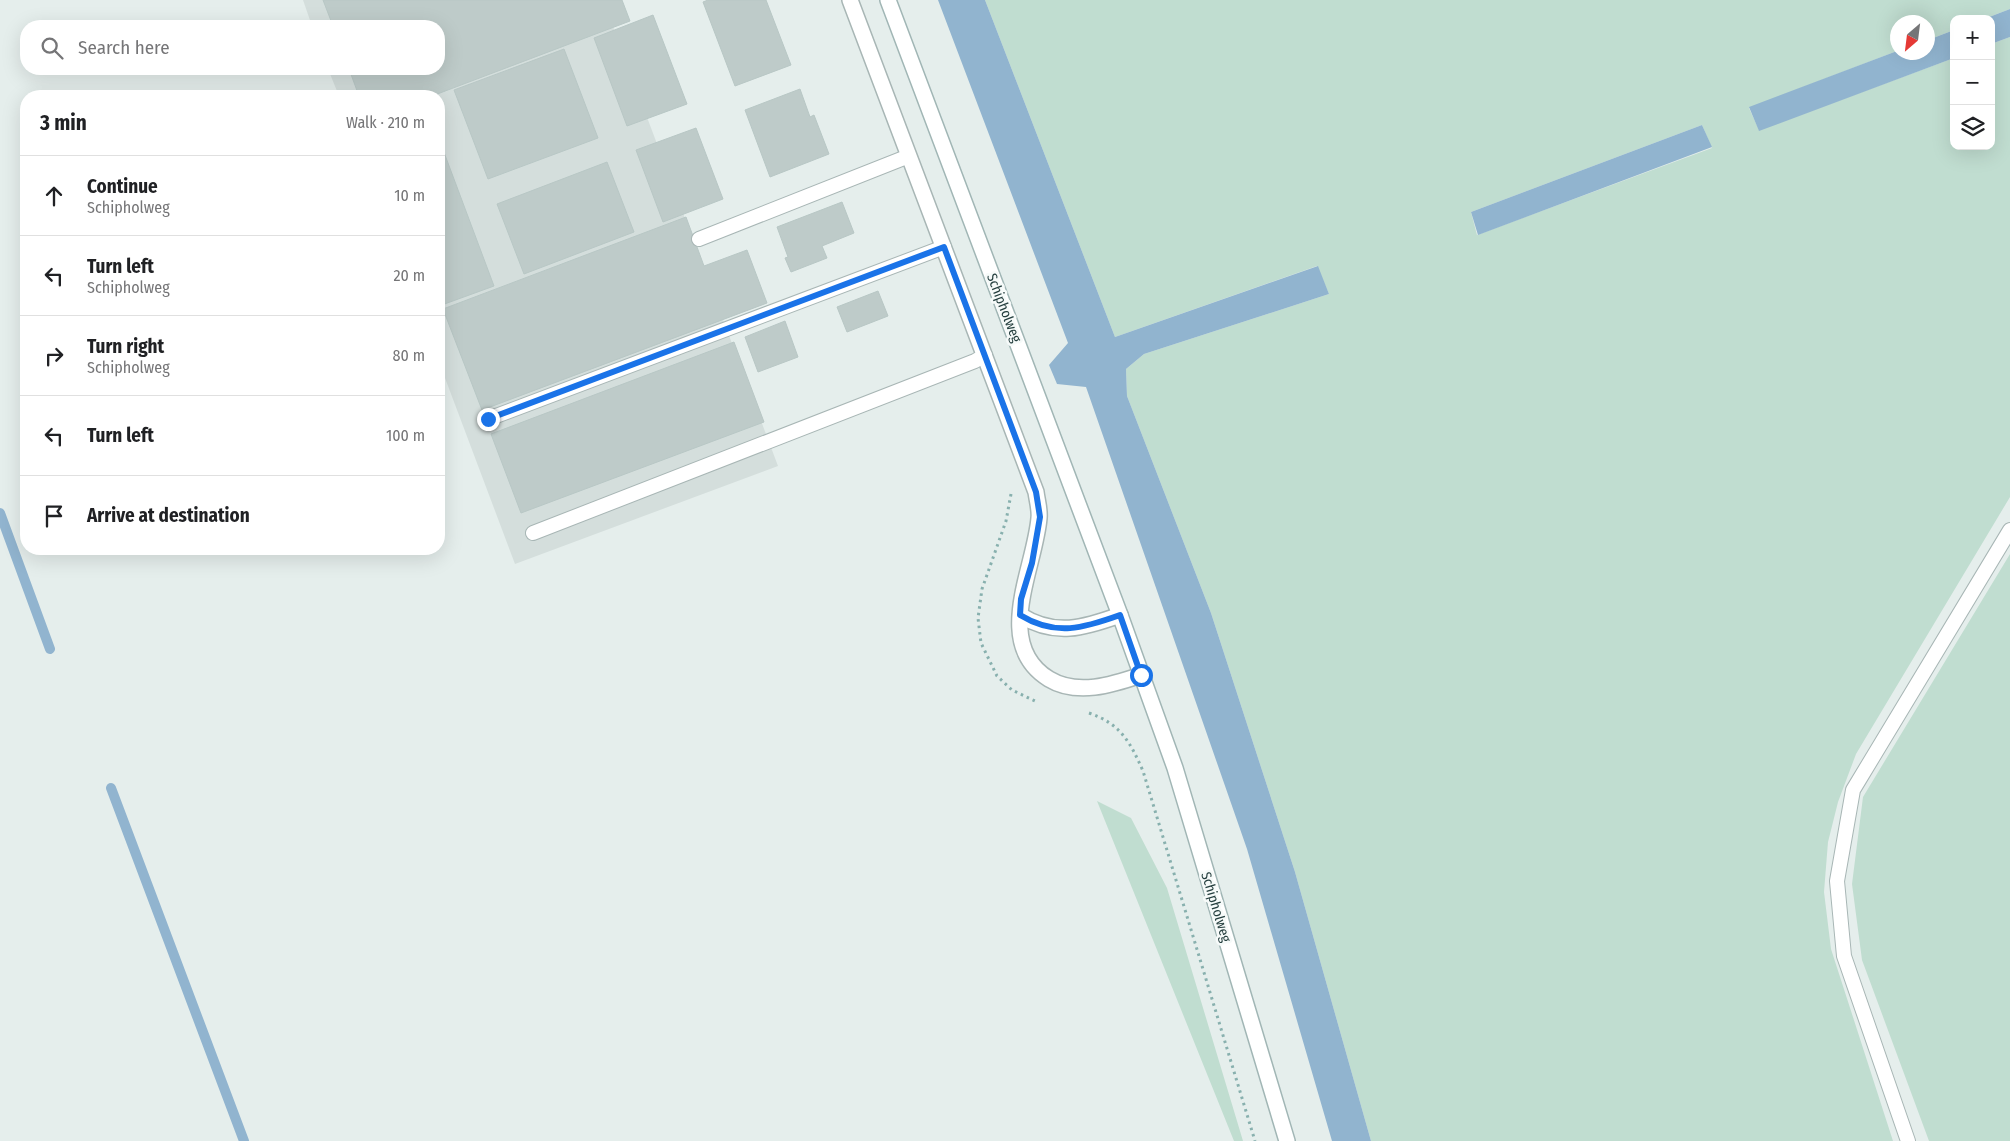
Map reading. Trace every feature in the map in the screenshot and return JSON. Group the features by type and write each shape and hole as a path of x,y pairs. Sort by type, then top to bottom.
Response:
{"main road":[{"path":"850,0 1036,492 1040,517 1032,563 1021,599 1020,615 1021,640 1026,655 1041,674 1056,683 1074,688 1114,684 1141,675"},
{"name":"Schipholweg","path":"888,0 1040,400 1175,768 1287,1141"},
{"path":"1020,615 1043,627 1064,629 1090,626 1120,615"}],"lane":[{"path":"699,239 909,156"},
{"path":"488,419 944,247"},
{"path":"533,533 975,361 985,355"},
{"path":"1908,1141 1844,956 1837,881 1852,790 2010,530"}],"path":[{"path":"1112,724 1124,733 1132,745 1143,771 1255,1141"}],"shaded area":[{"path":"303,0 603,0 778,466 515,564 445,378 445,90 337,90 330,75 445,75 445,20 310,20"}],"green space":[{"path":"985,0 2010,0 2010,9 1994,15 1950,15 1950,32 1935,37 1935,15 1890,15 1890,54 1749,108 1759,130 1950,59 1950,150 1995,150 1995,43 2010,37 2010,497 1856,754 1838,802 1828,842 1824,892 1831,949 1893,1141 1371,1141 1295,872 1211,613 1127,396 1126,369 1144,354 1329,294 1317,266 1115,337","holes":["1702,125 1712,148 1477,235 1471,212"]},
{"path":"2010,554 2010,1141 1929,1141 1862,960 1852,884 1863,797"},
{"path":"1097,801 1131,818 1167,888 1243,1141 1234,1141"}],"water":[{"path":"938,0 985,0 1115,337 1318,266 1329,294 1144,354 1126,369 1127,396 1211,613 1295,872 1371,1141 1332,1141 1247,849 1086,387 1057,384 1049,365 1068,343"},
{"path":"2010,9 2010,37 1995,43 1995,15"},
{"path":"1950,32 1950,59 1759,131 1749,107 1890,54 1890,60 1935,60 1935,37"},
{"path":"1702,125 1712,147 1478,235 1471,212"}],"building":[{"path":"323,0 622,0 630,21 445,91 357,90 351,75 445,75 445,20 331,20"},
{"path":"708,0 766,0 791,65 735,86 703,2"},
{"path":"653,15 687,104 627,126 594,38"},
{"path":"564,49 598,138 488,179 454,90"},
{"path":"800,89 810,117 814,115 829,154 770,177 745,110"},
{"path":"696,128 723,199 663,222 636,150"},
{"path":"445,155 494,286 445,304"},
{"path":"607,162 634,232 524,274 497,204"},
{"path":"842,202 854,233 822,246 827,258 791,272 785,258 788,257 777,227"},
{"path":"686,217 704,266 747,250 767,303 482,410 445,314 445,308"},
{"path":"878,291 888,316 847,332 837,307"},
{"path":"785,321 798,357 758,372 745,337"},
{"path":"734,342 764,422 521,513 491,434"}],"waterway":[{"path":"0,513 50,649"},
{"path":"111,788 244,1141"}],"route":[{"path":"488,419 944,247 1036,492 1040,517 1032,563 1021,599 1020,615 1043,627 1064,629 1090,626 1120,615 1141,675"}]}
